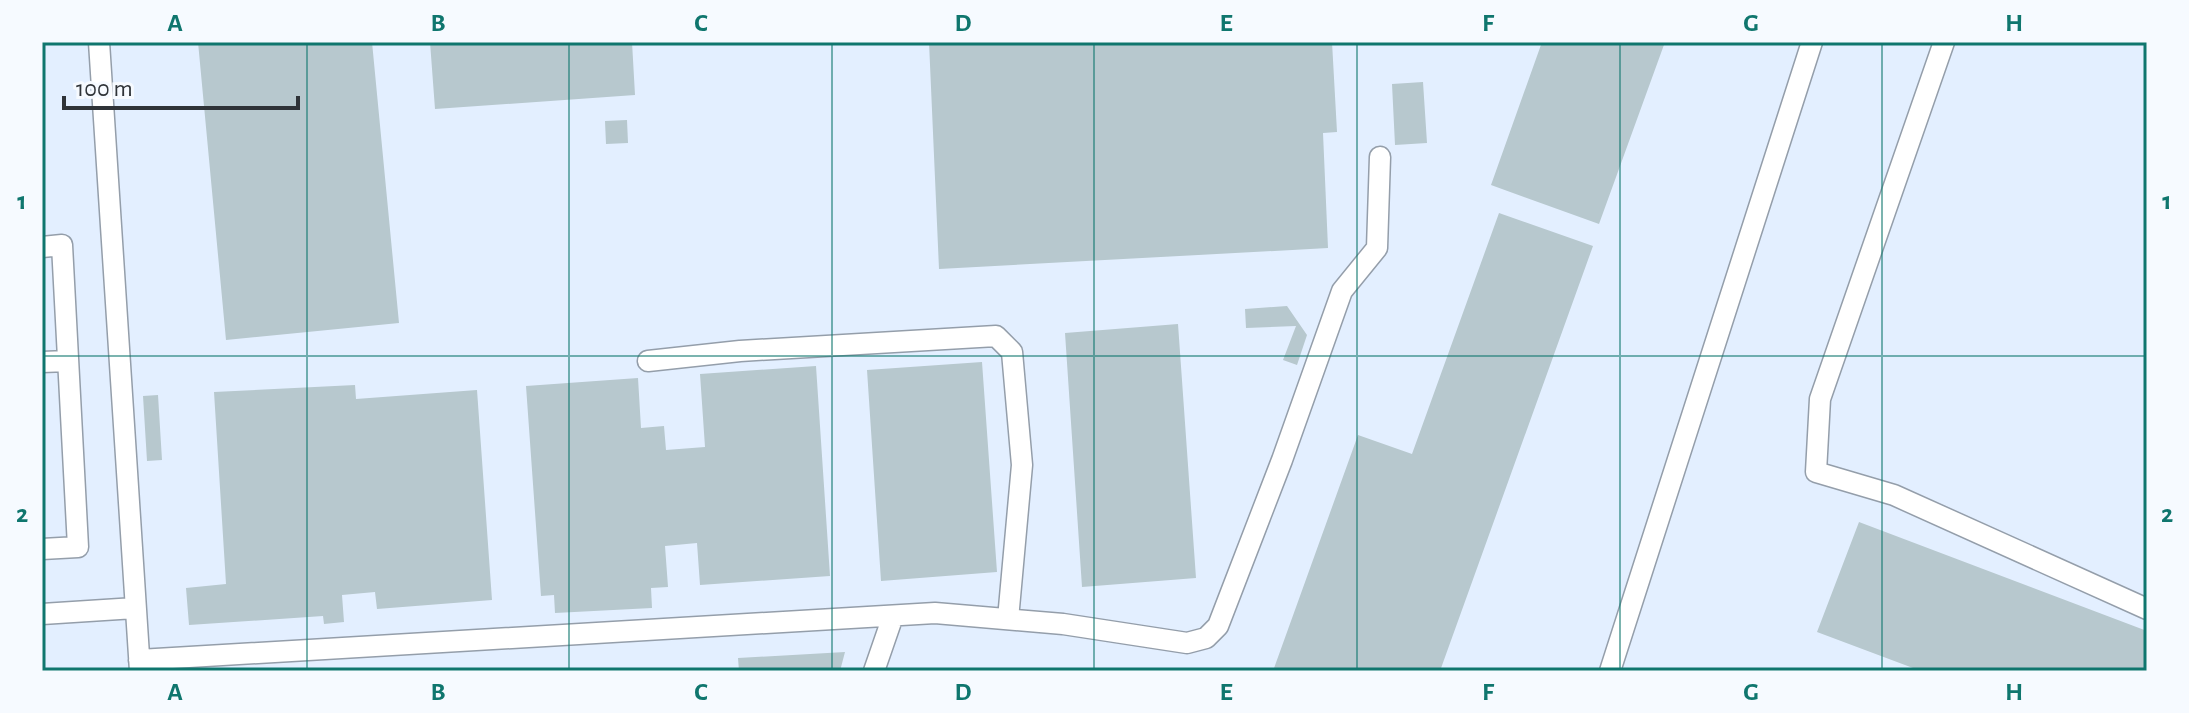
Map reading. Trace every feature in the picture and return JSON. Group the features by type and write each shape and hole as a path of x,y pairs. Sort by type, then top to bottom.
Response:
{"street":[{"path":"99,42 139,666 935,613 1063,624 1187,643 1206,638 1218,626 1342,291 1377,248 1380,157"},
{"path":"1610,671 1812,42"},
{"path":"1944,42 1820,399 1816,472 1894,495 2147,609"},
{"path":"42,247 62,245 78,547 42,549"},
{"path":"648,361 754,350 996,336 1012,352 1022,465 1008,619"},
{"path":"42,362 68,361"},
{"path":"42,614 135,608"},
{"path":"874,671 893,616"}],"shaded area":[{"path":"42,42 2147,42 2147,671 42,671"}],"building":[{"path":"198,42 372,42 399,323 226,340"},
{"path":"430,42 632,42 635,95 435,109"},
{"path":"929,42 1332,42 1337,132 1323,133 1328,248 939,269"},
{"path":"1542,42 1665,42 1599,224 1491,185"},
{"path":"1423,82 1427,143 1395,145 1392,84"},
{"path":"627,120 628,143 606,144 605,121"},
{"path":"1499,213 1593,246 1440,671 1273,671 1358,435 1412,454"},
{"path":"1287,306 1307,335 1297,365 1283,360 1296,326 1246,328 1245,309"},
{"path":"1178,324 1196,578 1082,587 1065,333"},
{"path":"982,362 997,572 881,581 867,370"},
{"path":"816,366 830,576 700,585 697,543 665,546 668,587 651,588 652,608 555,613 554,595 541,596 526,386 638,378 641,428 664,426 666,450 705,447 700,374"},
{"path":"355,385 356,399 477,390 492,600 377,609 375,592 342,595 344,622 324,624 323,616 189,625 186,588 226,584 214,392"},
{"path":"158,395 162,460 147,461 143,396"},
{"path":"1859,522 2147,631 2147,671 1921,671 1817,632"},
{"path":"845,652 840,671 739,671 738,658"}]}
